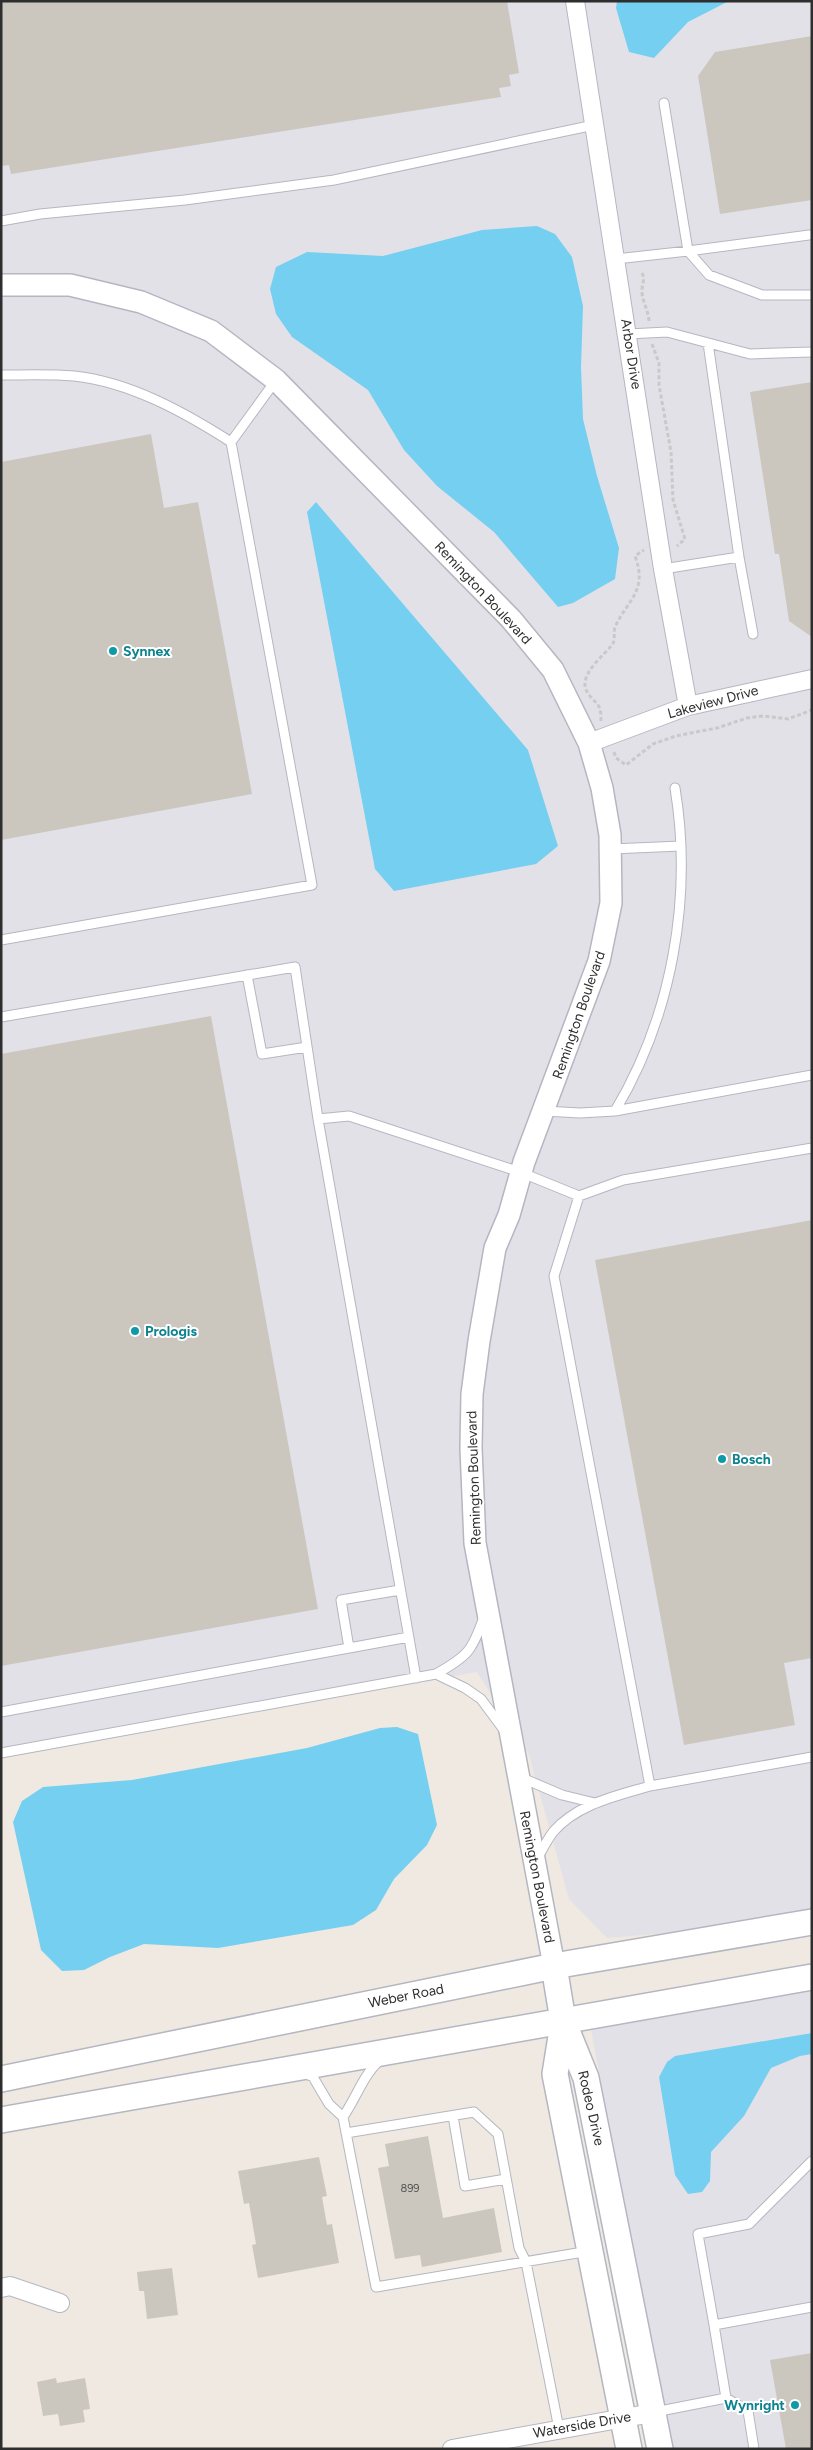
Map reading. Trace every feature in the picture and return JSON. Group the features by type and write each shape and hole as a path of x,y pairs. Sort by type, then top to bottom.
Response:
{"main road":[{"name":"Weber Road","path":"1,2079 554,1966 812,1922"},
{"name":"Remington Boulevard","path":"554,1966 563,2021"},
{"path":"1,2120 812,1977"},
{"name":"Rodeo Drive","path":"563,2021 560,2053 555,2074 629,2449"},
{"name":"Rodeo Drive","path":"563,2021 584,2070 660,2449"}],"street":[{"name":"Arbor Drive","path":"575,1 663,569 688,706"},
{"name":"Remington Boulevard","path":"1,286 70,285 141,302 211,332 276,380 511,618 554,670 589,743 602,788 611,849 611,903 599,961 520,1172 509,1215 495,1248 486,1290 472,1394 470,1448 475,1543 554,1966"},
{"name":"Lakeview Drive","path":"589,743 688,706 812,679"},
{"path":"1,2288 10,2286 60,2302"},
{"name":"Waterside Drive","path":"452,2449 652,2413"}],"lane":[{"path":"664,103 688,251 709,275 762,295 812,295"},
{"path":"1,221 40,214 185,200 334,180 594,125"},
{"path":"616,259 809,235"},
{"path":"628,334 667,332 750,354 812,352"},
{"path":"708,343 739,557 753,634"},
{"path":"1,374 75,376 131,390 186,413 231,442"},
{"path":"1,940 312,885 231,442 276,380"},
{"path":"663,569 739,557"},
{"path":"615,1112 634,1080 656,1020 674,953 682,889 680,818 675,788"},
{"path":"611,849 680,846"},
{"path":"1,1017 295,967 318,1119 416,1678"},
{"path":"247,975 262,1054 307,1046"},
{"path":"544,1110 580,1113 615,1112 812,1075"},
{"path":"318,1119 349,1116 520,1172 579,1196 623,1180 812,1148"},
{"path":"579,1196 554,1276 650,1786"},
{"path":"349,1648 341,1600 400,1590"},
{"path":"1,1753 436,1674 460,1661 474,1645 487,1610"},
{"path":"1,1712 409,1637"},
{"path":"436,1674 465,1688 481,1699 511,1739"},
{"path":"535,1863 553,1832 574,1815 595,1803 650,1786 812,1757"},
{"path":"518,1776 562,1795 595,1803"},
{"path":"343,2117 372,2067 389,2052"},
{"path":"298,2069 313,2077 329,2104 343,2117 376,2287 590,2251"},
{"path":"346,2132 474,2112 498,2134 518,2248 526,2262 559,2429"},
{"path":"453,2116 465,2186 506,2179"},
{"path":"726,2398 698,2234 749,2224 812,2161"},
{"path":"714,2325 812,2308"},
{"path":"652,2413 726,2398 748,2410 754,2449"}],"path":[{"path":"642,273 645,278 642,294 649,311 650,326"},
{"path":"651,335 654,353 659,363 658,385 671,452 673,500 685,539 678,546"},
{"path":"601,720 601,711 587,692 585,683 588,674 614,643 614,628 634,598 640,580 640,570 635,556 642,550"},
{"path":"616,758 626,764 653,744 676,736 718,728 747,718 763,716 788,719 812,710"}],"shaded area":[{"path":"1,1 812,1 812,1913 702,1930 607,1938 569,1899 529,1755 477,1672 1,1757"},
{"path":"812,1990 812,2449 670,2449 591,2030"}],"water":[{"path":"617,1 729,1 688,22 654,58 629,52 616,8"},
{"path":"537,226 555,234 572,257 583,306 581,367 583,419 597,476 619,548 615,579 573,603 558,607 494,532 437,486 404,450 368,390 292,337 276,314 270,289 276,267 307,252 383,256 482,230"},
{"path":"316,502 528,750 558,846 536,864 394,891 375,869 307,512"},
{"path":"397,1727 418,1734 437,1825 427,1845 394,1879 376,1910 353,1925 218,1948 144,1944 110,1957 84,1970 62,1971 41,1950 13,1822 22,1801 43,1787 132,1780 307,1748 380,1728"},
{"path":"812,2033 812,2054 800,2056 771,2068 744,2116 711,2152 710,2181 702,2192 688,2194 675,2175 659,2077 667,2062 675,2056"}],"building":[{"path":"1,1 507,1 519,73 509,75 511,86 499,88 501,97 11,174 9,165 1,166"},
{"path":"812,36 812,200 720,214 698,76 715,52"},
{"path":"812,382 812,637 789,621 779,554 775,554 750,392"},
{"name":"Synnex","path":"151,434 164,508 198,502 252,794 1,840 1,462"},
{"name":"Prologis","path":"211,1016 318,1609 1,1666 1,1054"},
{"name":"Bosch","path":"812,1220 812,1658 784,1663 795,1725 684,1745 595,1260"},
{"path":"428,2136 443,2218 494,2208 502,2252 422,2267 420,2255 395,2259 378,2168 389,2166 385,2144"},
{"path":"319,2157 327,2196 322,2197 327,2225 332,2224 339,2263 258,2278 252,2245 256,2244 249,2203 244,2204 238,2171"},
{"path":"172,2268 178,2315 147,2319 144,2291 139,2291 137,2272"},
{"name":"Wynright","path":"812,2353 812,2449 786,2449 770,2360"},
{"path":"56,2378 57,2383 85,2378 90,2409 83,2410 85,2422 60,2426 58,2414 43,2416 37,2382"}],"place":[{"name":"Synnex","path":"113,651"},
{"name":"Prologis","path":"135,1331"},
{"name":"Bosch","path":"722,1459"},
{"name":"Wynright","path":"795,2405"}]}
